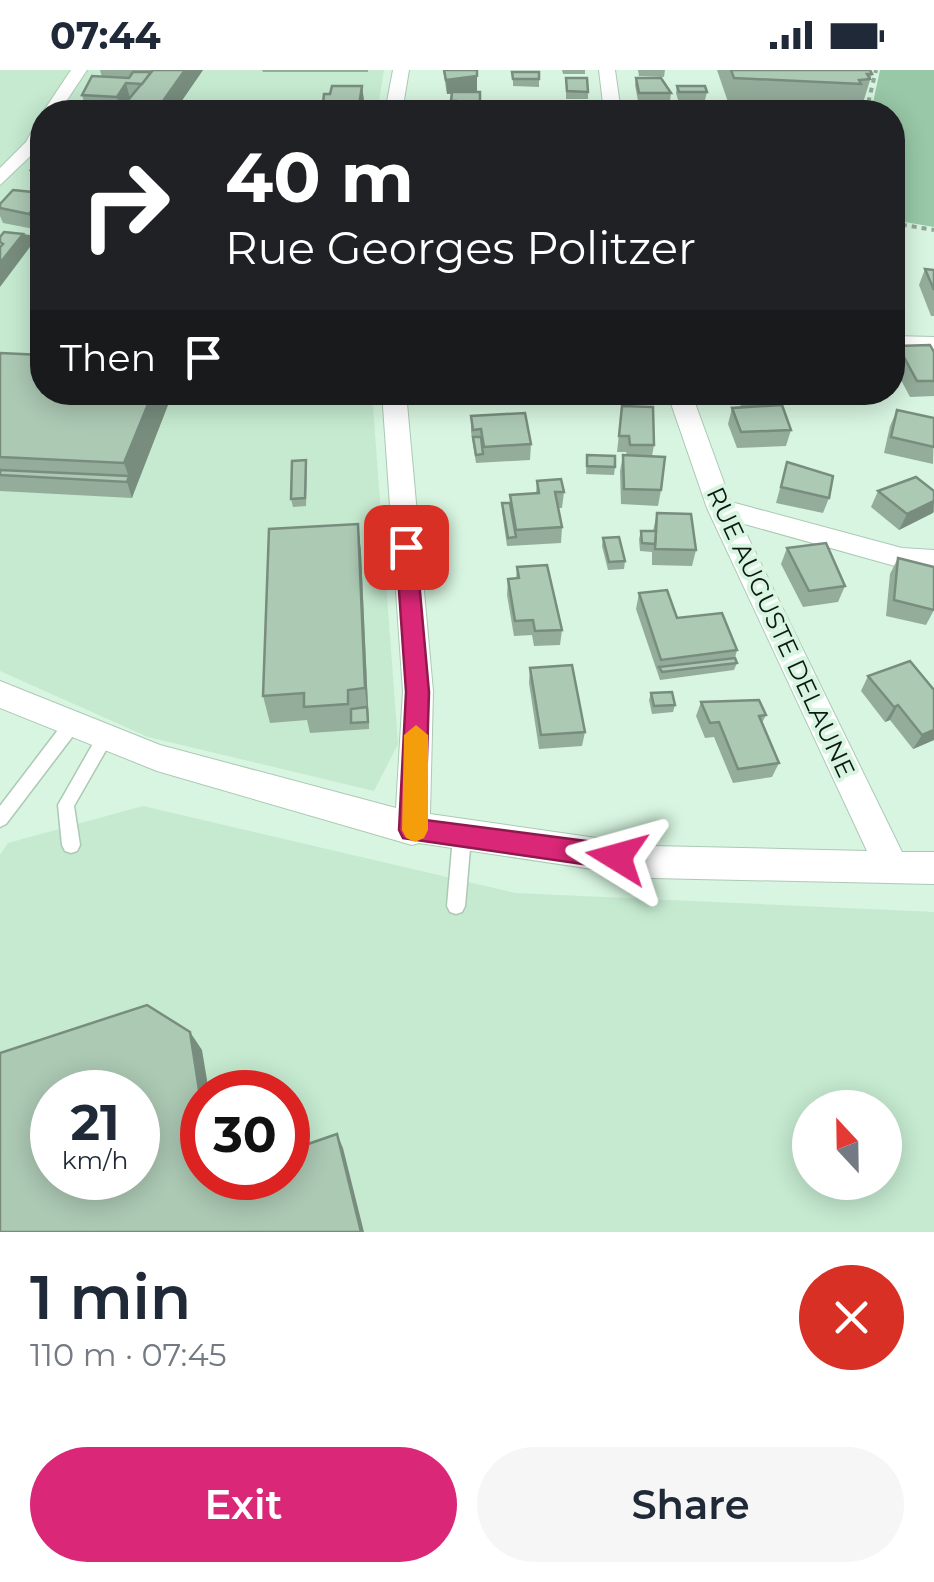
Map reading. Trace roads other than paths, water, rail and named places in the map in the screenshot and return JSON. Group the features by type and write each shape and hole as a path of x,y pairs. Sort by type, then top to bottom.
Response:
{"street":[{"path":"59,100 79,70"},
{"path":"396,100 401,70"},
{"path":"607,70 611,100"},
{"path":"0,179 30,148"},
{"path":"905,343 934,344"},
{"path":"395,405 418,692 412,830"},
{"name":"RUE AUGUSTE DELAUNE","path":"684,405 720,508 892,868"},
{"path":"720,508 902,558 934,560"},
{"path":"0,694 70,727 269,792 412,830 656,862 934,868"}],"lane":[{"path":"0,819 70,727"},
{"path":"70,845 66,806 105,738"},
{"path":"456,906 462,836"}]}
